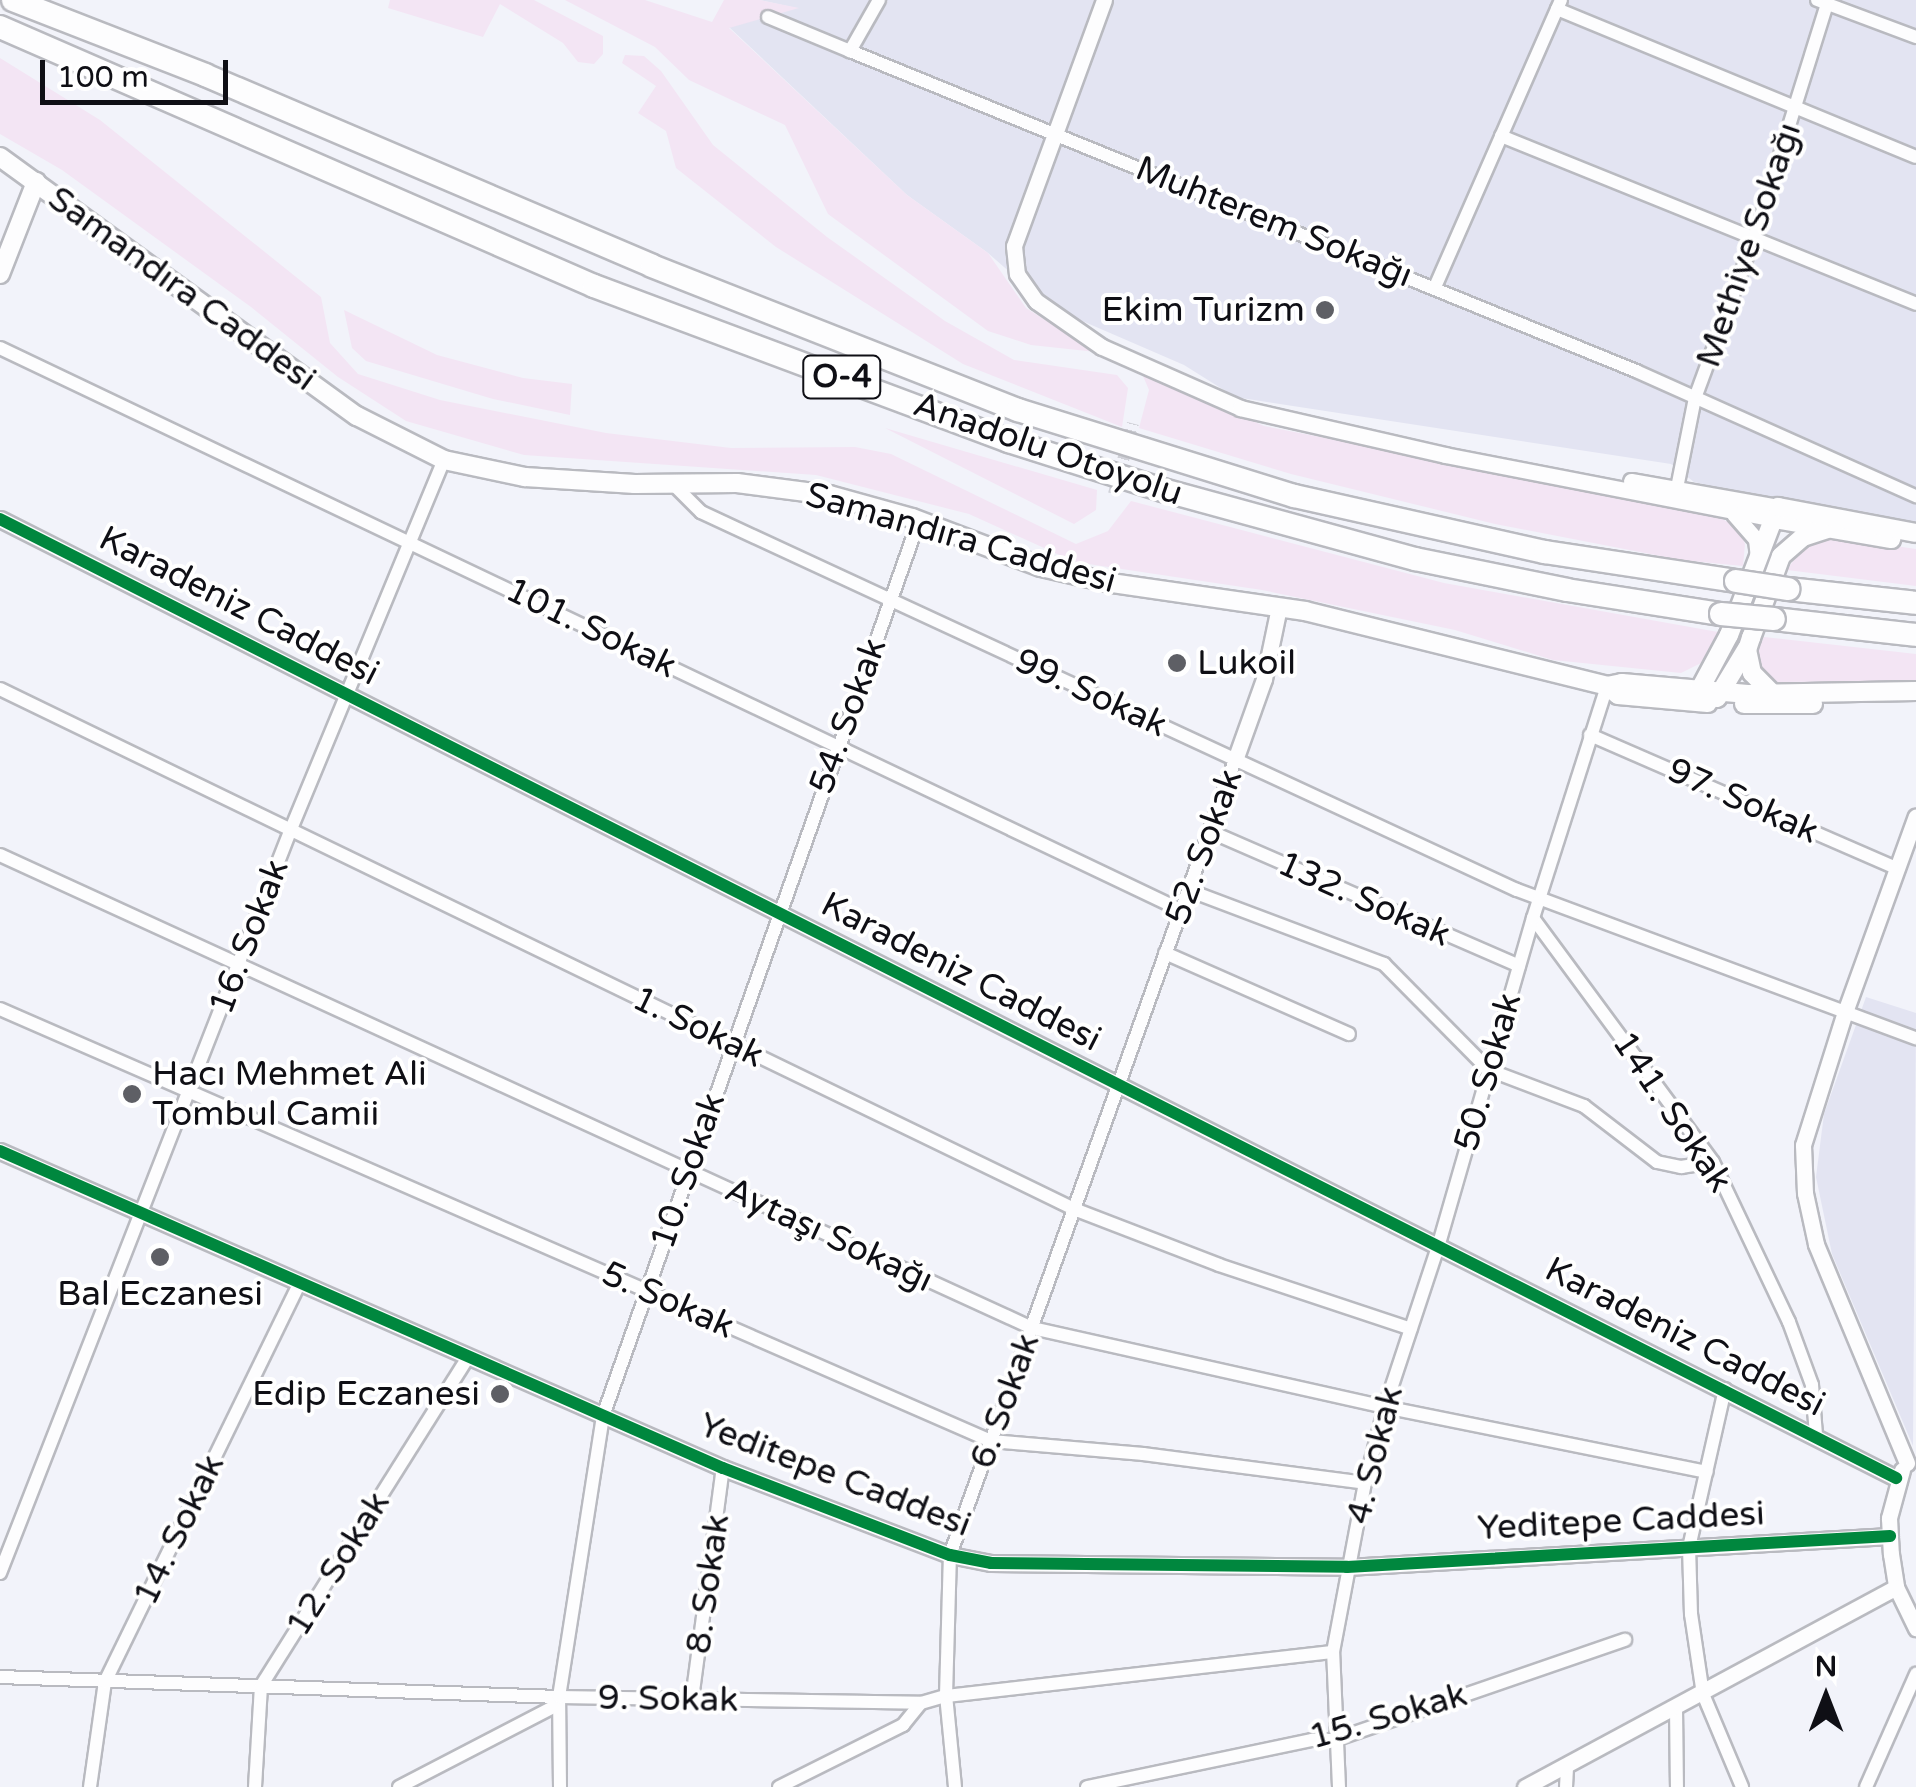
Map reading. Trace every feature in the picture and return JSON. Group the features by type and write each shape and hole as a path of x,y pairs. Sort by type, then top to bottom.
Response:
{"highway":[{"name":"Anadolu Otoyolu","path":"13,0 205,75 652,266 1018,410 1313,501 1545,552 1916,603"},
{"name":"Anadolu Otoyolu","path":"0,27 594,286 1009,441 1163,490 1415,559 1566,590 1721,614 1916,635"}],"main road":[{"name":"Samandıra Caddesi","path":"0,157 357,416 444,460 525,477 736,483 829,495 919,520 1041,567 1112,583 1280,607 1607,686 1665,686 1709,697 1916,690"},
{"path":"0,274 36,182"},
{"path":"1709,697 1714,662 1776,513 1916,533"},
{"path":"1795,517 1827,529 1916,544"},
{"path":"1771,692 1752,673 1747,650 1795,517"},
{"path":"1781,556 1803,537 1827,529"},
{"path":"1709,697 1750,638"},
{"path":"1665,686 1689,682 1714,662"},
{"path":"1607,686 1618,695 1916,701"}],"street":[{"path":"850,51 878,0"},
{"path":"1104,0 1014,246 1017,274 1036,301 1102,347 1240,408 1445,456 1558,475 1731,512 1776,513"},
{"path":"1822,2 1916,36"},
{"name":"Methiye Sokağı","path":"1676,488 1696,398 1796,107 1822,2"},
{"path":"1435,287 1559,5 1916,158"},
{"name":"Muhterem Sokağı","path":"768,18 1435,287 1916,496"},
{"path":"1502,136 1755,235 1916,304"},
{"name":"101. Sokak","path":"0,348 1181,910"},
{"name":"16. Sokak","path":"0,1573 138,1212 345,693 444,460"},
{"path":"1558,475 1676,488 1776,513"},
{"name":"99. Sokak","path":"673,484 701,512 1517,890 1540,897"},
{"path":"1731,512 1756,540 1758,559"},
{"name":"Karadeniz Caddesi","path":"0,519 1896,1478"},
{"name":"54. Sokak","path":"777,912 919,520"},
{"name":"52. Sokak","path":"1118,1085 1264,679 1280,607"},
{"name":"50. Sokak","path":"1438,1247 1533,918 1607,686"},
{"name":"1. Sokak","path":"0,688 1074,1209 1218,1264 1410,1329"},
{"name":"97. Sokak","path":"1590,734 1896,868"},
{"path":"1916,816 1845,1012 1803,1144 1804,1193 1816,1244 1845,1323 1911,1460 1896,1478 1890,1536 1896,1588 1916,1628"},
{"name":"132. Sokak","path":"1209,831 1519,966"},
{"name":"Aytaşı Sokağı","path":"0,855 1032,1328 1706,1472"},
{"path":"1188,890 1384,964 1489,1070 1584,1106 1657,1162 1681,1167 1713,1162"},
{"path":"1540,897 1916,1038"},
{"name":"10. Sokak","path":"560,1787 559,1700 602,1416 777,912"},
{"name":"141. Sokak","path":"1533,918 1713,1162 1789,1322 1812,1386 1816,1436"},
{"path":"1165,954 1350,1034"},
{"name":"5. Sokak","path":"0,1009 991,1441 1143,1454 1365,1483"},
{"name":"6. Sokak","path":"955,1787 946,1696 950,1555 1118,1085"},
{"name":"Yeditepe Caddesi","path":"0,1151 724,1468 950,1555 991,1563 1347,1568 1890,1536"},
{"name":"4. Sokak","path":"1339,1787 1333,1652 1347,1568 1384,1406 1438,1247"},
{"name":"14. Sokak","path":"90,1787 104,1682 300,1283"},
{"name":"12. Sokak","path":"255,1787 262,1686 468,1357"},
{"path":"1725,1390 1689,1548 1691,1614 1703,1694 1742,1787"},
{"name":"8. Sokak","path":"692,1699 724,1468"},
{"path":"1525,1787 1896,1588"},
{"name":"15. Sokak","path":"1087,1787 1312,1740 1334,1740 1626,1640"},
{"name":"9. Sokak","path":"0,1677 559,1700 922,1704 946,1696 1333,1652"},
{"path":"1866,1787 1916,1674"},
{"path":"399,1787 559,1700"},
{"path":"779,1787 903,1725 922,1704"},
{"path":"1676,1708 1677,1787"},
{"path":"1566,1787 1567,1765"}],"shaded area":[{"path":"390,0 534,0 603,36 603,54 594,64 578,62 563,43 500,4 483,37 388,8"},
{"path":"565,0 645,0 712,22 724,0 760,0 799,8 729,28 907,195 988,253 1026,308 1096,352 1031,345 988,331 828,214 785,125 689,80 655,47"},
{"path":"760,0 1916,0 1916,523 1777,501 1694,482 1671,464 1235,397 1184,365 1050,307 988,253 907,195 729,27 796,8"},
{"path":"625,55 644,56 661,71 713,145 827,237 945,321 1014,360 1117,375 1128,388 1122,427 963,364 776,247 676,168 666,131 638,113 656,86 622,63"},
{"path":"0,58 100,120 321,297 330,343 358,374 440,400 606,433 731,448 855,447 891,454 1076,544 1108,531 1131,501 1444,583 1718,632 1701,663 1681,673 1553,660 1455,630 1262,590 1075,562 969,514 816,475 524,455 406,421 338,377 251,307 62,170 0,134"},
{"path":"344,310 437,355 523,378 572,384 570,415 493,399 366,361 352,348"},
{"path":"1140,369 1264,426 1708,512 1738,527 1745,544 1743,566 1681,560 1495,524 1291,474 1139,428 1149,390"},
{"path":"885,428 1097,490 1096,510 1074,524"},
{"path":"1825,536 1916,549 1916,586 1787,570 1798,554"},
{"path":"1764,637 1916,654 1916,681 1773,682 1762,672 1757,652"},
{"path":"1866,997 1916,1013 1913,1446 1832,1254 1816,1177 1824,1114"}],"tunnel":[{"path":"1114,494 1133,423"}],"cycle path":[{"path":"0,519 1896,1478"},
{"path":"0,1151 723,1468 950,1555 991,1563 1347,1567 1890,1536"}],"place":[{"name":"Ekim Turizm","path":"1325,310"},
{"name":"Lukoil","path":"1177,663"},
{"name":"Hacı Mehmet Ali Tombul Camii","path":"132,1094"},
{"name":"Bal Eczanesi","path":"160,1257"},
{"name":"Edip Eczanesi","path":"500,1394"}]}
